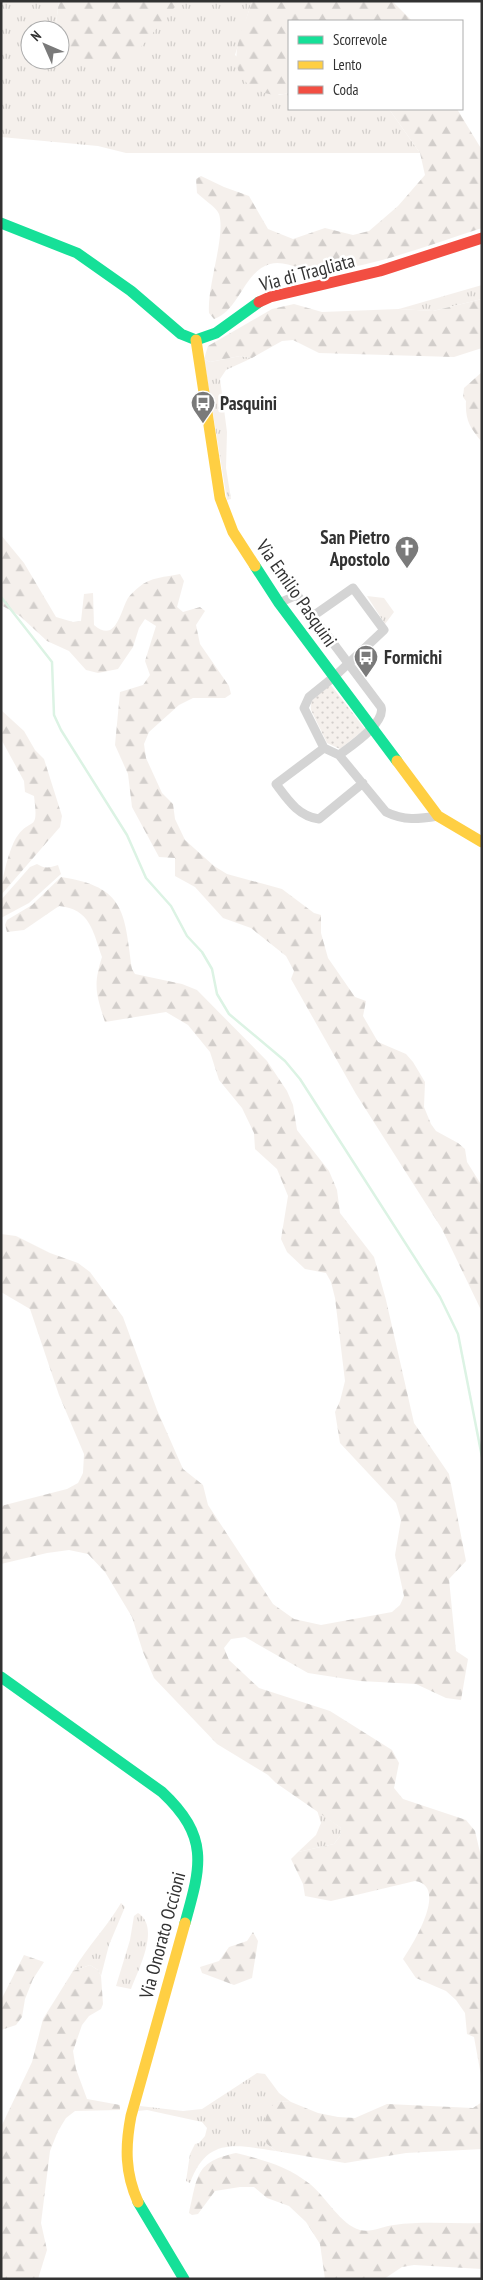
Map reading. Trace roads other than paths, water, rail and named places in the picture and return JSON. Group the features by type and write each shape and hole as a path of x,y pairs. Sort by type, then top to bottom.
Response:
{"street":[{"path":"1,223 77,252 131,291 181,334 196,340"},
{"name":"Via di Tragliata","path":"196,340 216,333 253,305 270,297 380,271 482,238"},
{"name":"Via Emilio Pasquini","path":"196,340 218,488 225,516 233,532 280,603 438,816 482,842"},
{"path":"313,616 353,588 384,630 335,676 309,697 304,708 324,748 339,755 386,812 396,817 412,820 438,816"},
{"path":"280,603 297,595 381,707 383,713 373,728 339,755"},
{"path":"324,748 276,784 293,805 302,813 319,819 363,784"},
{"name":"Via Onorato Occioni","path":"1,1677 162,1792 184,1814 196,1836 199,1855 197,1879 131,2116 126,2150 126,2163 132,2186 141,2206 184,2279"}],"waterway":[{"path":"1,597 52,662 54,715 61,730 127,835 146,878 171,906 187,936 202,952 212,969 217,994 229,1014 285,1061 300,1079 440,1297 458,1334 482,1457"}],"place":[{"name":"Pasquini","path":"203,424"},
{"name":"San Pietro Apostolo","path":"407,569"},
{"name":"Formichi","path":"366,678"}]}
